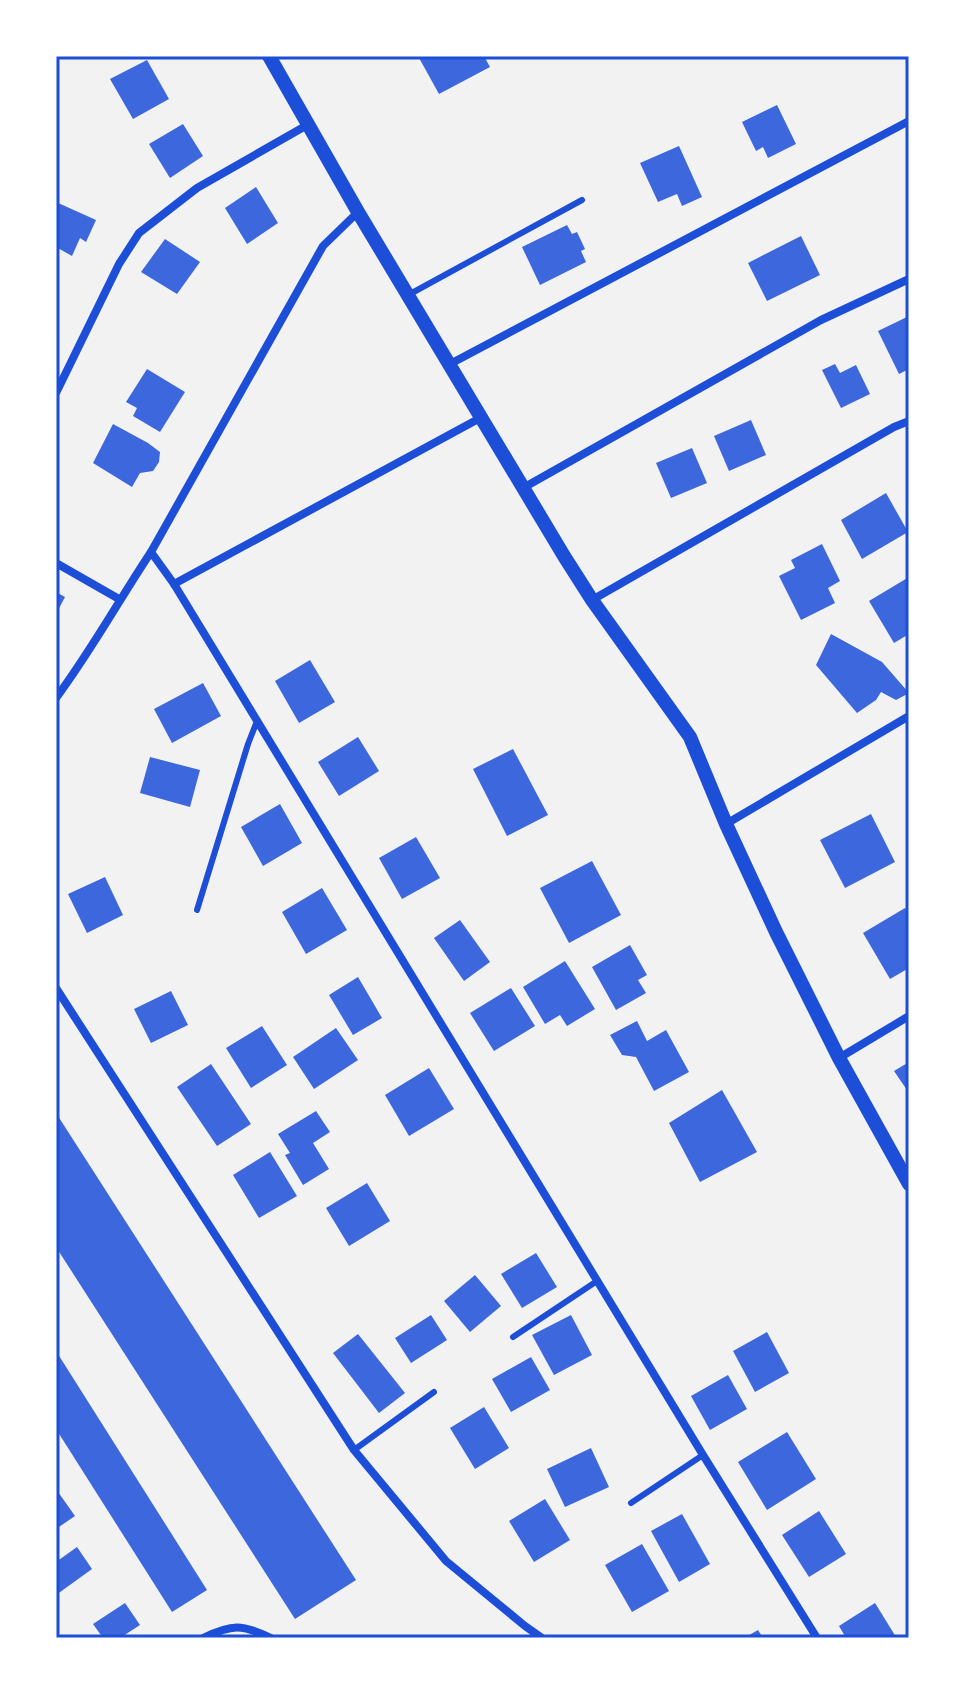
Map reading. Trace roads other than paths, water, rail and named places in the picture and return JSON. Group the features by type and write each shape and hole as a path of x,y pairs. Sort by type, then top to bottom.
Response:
{"street":[{"path":"269,56 358,212 592,600 690,737 776,932 839,1058 909,1184"},
{"path":"450,364 909,121"},
{"path":"56,393 119,264 139,233 197,188 309,124"},
{"path":"56,698 151,552 323,246 358,212"},
{"path":"523,488 821,320 909,279"},
{"path":"174,584 482,417"},
{"path":"592,600 909,421"},
{"path":"151,552 174,584 817,1638"},
{"path":"56,563 119,599"},
{"path":"726,824 909,716"},
{"path":"56,988 354,1450 446,1561 542,1638"},
{"path":"839,1058 909,1016"},
{"path":"203,1638 229,1628 247,1627 271,1638"}],"lane":[{"path":"408,295 582,200"},
{"path":"197,910 257,721"},
{"path":"513,1337 597,1281"},
{"path":"354,1450 434,1392"},
{"path":"631,1503 703,1455"}]}
